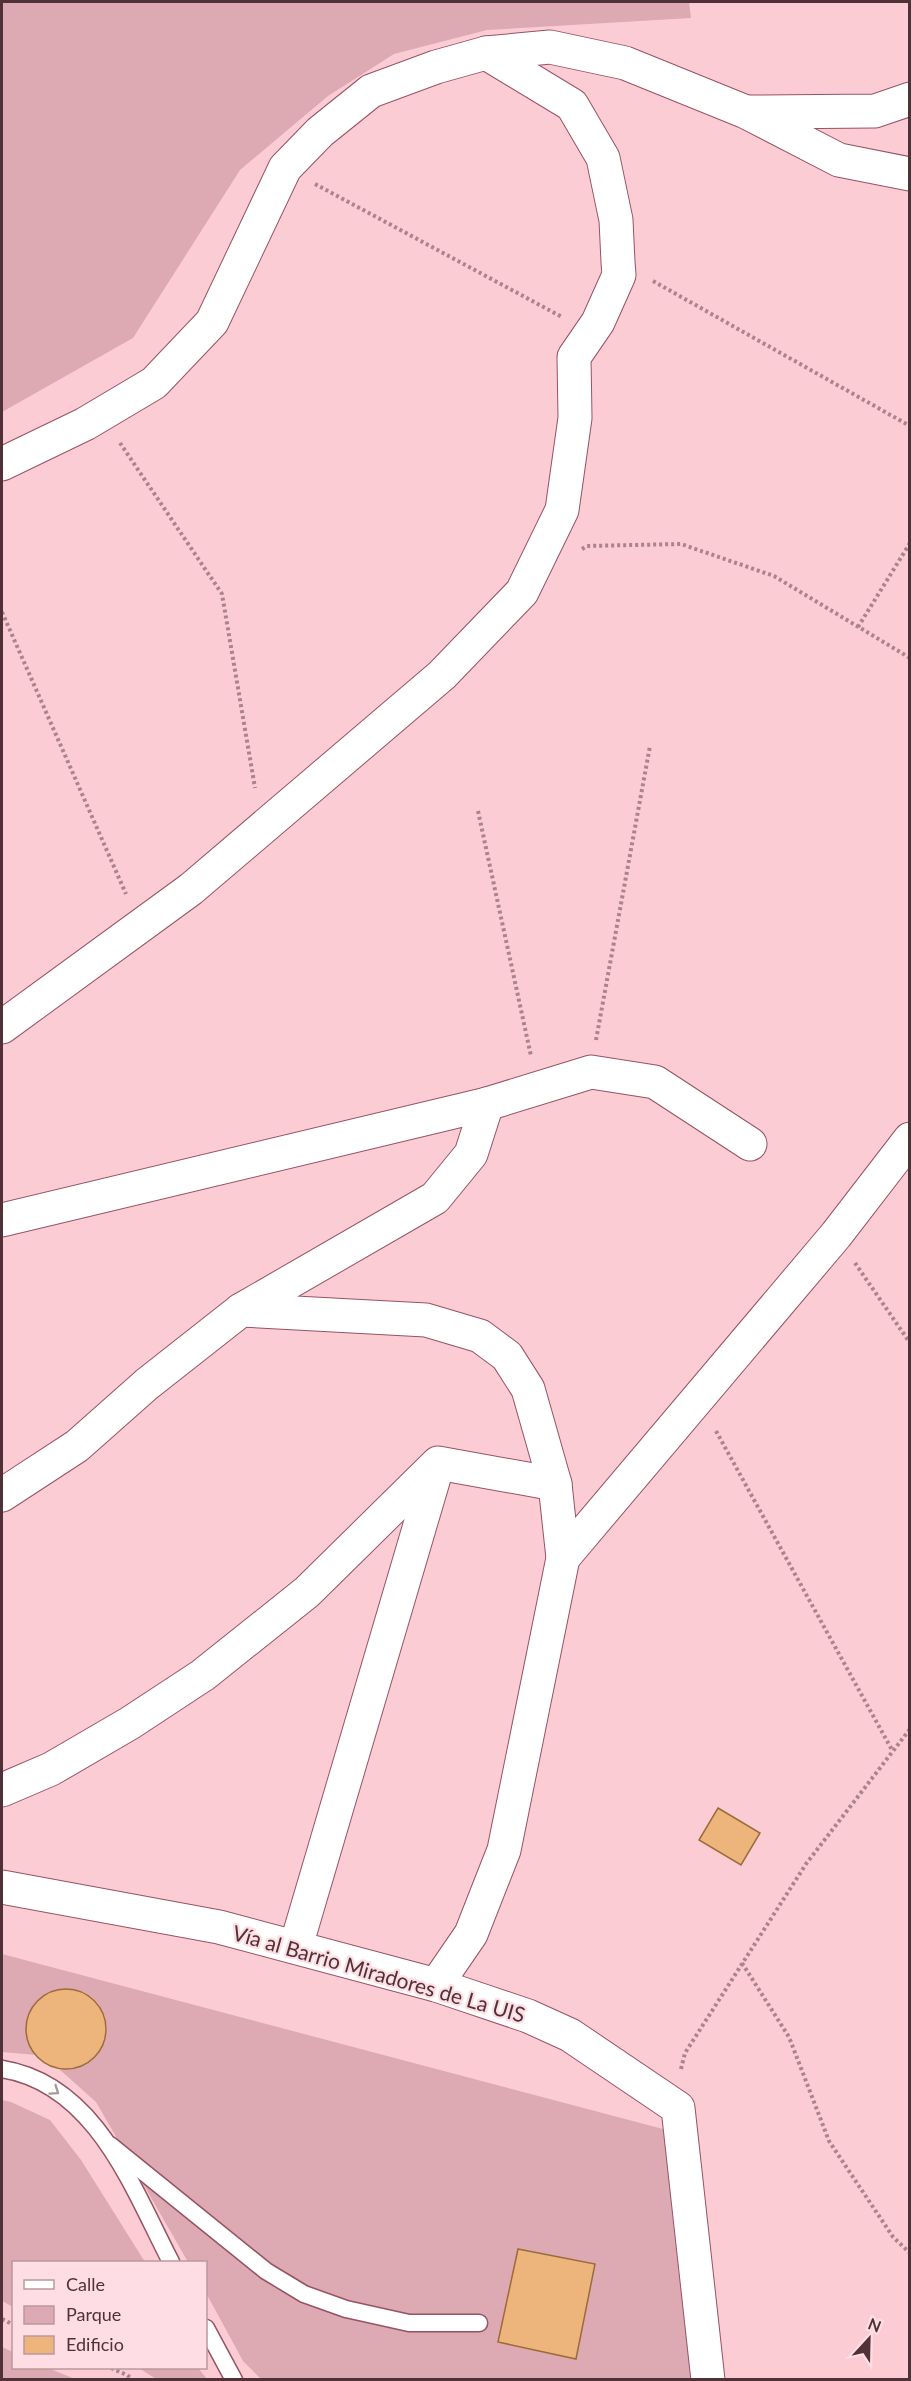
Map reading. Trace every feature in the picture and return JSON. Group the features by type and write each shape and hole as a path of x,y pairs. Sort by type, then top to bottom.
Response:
{"street":[{"path":"2,464 101,415 154,383 212,322 285,168 320,132 371,91 436,67 486,53 550,47 625,63 746,112 839,160 909,174"},
{"path":"2,1028 191,889 442,675 522,592 562,510 575,418 574,357 598,322 619,274 616,220 603,158 572,105 486,53"},
{"path":"746,112 875,111 909,99"},
{"path":"2,1220 487,1104 591,1072 655,1082 750,1144"},
{"path":"2,1495 77,1446 147,1384 241,1310 435,1197 471,1154 487,1104"},
{"path":"563,1558 836,1235 909,1139"},
{"path":"241,1310 426,1320 480,1336 507,1356 528,1389 555,1484 563,1558 504,1850 471,1934 436,1985"},
{"path":"438,1463 555,1484"},
{"path":"2,1790 51,1769 130,1724 203,1675 306,1592 438,1463"},
{"path":"296,1946 438,1463"},
{"name":"Vía al Barrio Miradores de La UIS","path":"2,1887 219,1927 436,1985 528,2016 570,2035 678,2108"},
{"path":"678,2108 708,2379"}],"lane":[{"path":"2,2069 42,2082 76,2106 110,2145 266,2271 304,2294 346,2309 409,2323 478,2323"},
{"path":"110,2145 170,2261"},
{"path":"207,2330 234,2379"}],"path":[{"path":"285,168 591,333"},
{"path":"618,262 909,426"},
{"path":"101,415 222,594 262,828"},
{"path":"858,627 909,543"},
{"path":"577,551 587,546 681,544 774,576 909,658"},
{"path":"2,612 140,926"},
{"path":"591,1072 650,746"},
{"path":"478,811 538,1088"},
{"path":"836,1235 909,1343"},
{"path":"698,1399 892,1750"},
{"path":"678,2108 679,2079 684,2053 806,1864 909,1729"},
{"path":"742,1963 789,2037 829,2141 893,2237 909,2253"},
{"path":"116,2369 133,2379"}],"green space":[{"path":"2,2 689,2 691,18 487,30 394,54 328,96 240,170 133,338 2,412"},
{"path":"2,1954 663,2129 691,2379 261,2379 243,2361 207,2295 207,2261 187,2261 96,2102 59,2069 82,2065 97,2055 105,2041 106,2025 102,2010 92,1998 77,1990 50,1992 32,2008 27,2020 26,2032 36,2055 2,2052"},
{"path":"2,2100 50,2120 81,2160 144,2261 12,2261 12,2306 2,2301"},
{"path":"2,2347 12,2352 12,2369 50,2369 75,2379 2,2379"},
{"path":"141,2369 199,2369 207,2379 156,2379"}],"building":[{"path":"718,1808 760,1833 741,1865 699,1840"},
{"path":"66,1989 81,1992 94,2001 103,2014 106,2029 103,2044 94,2057 81,2066 66,2069 51,2066 38,2057 29,2044 26,2029 29,2014 38,2001 51,1992"},
{"path":"518,2249 595,2264 576,2359 498,2342"}]}
